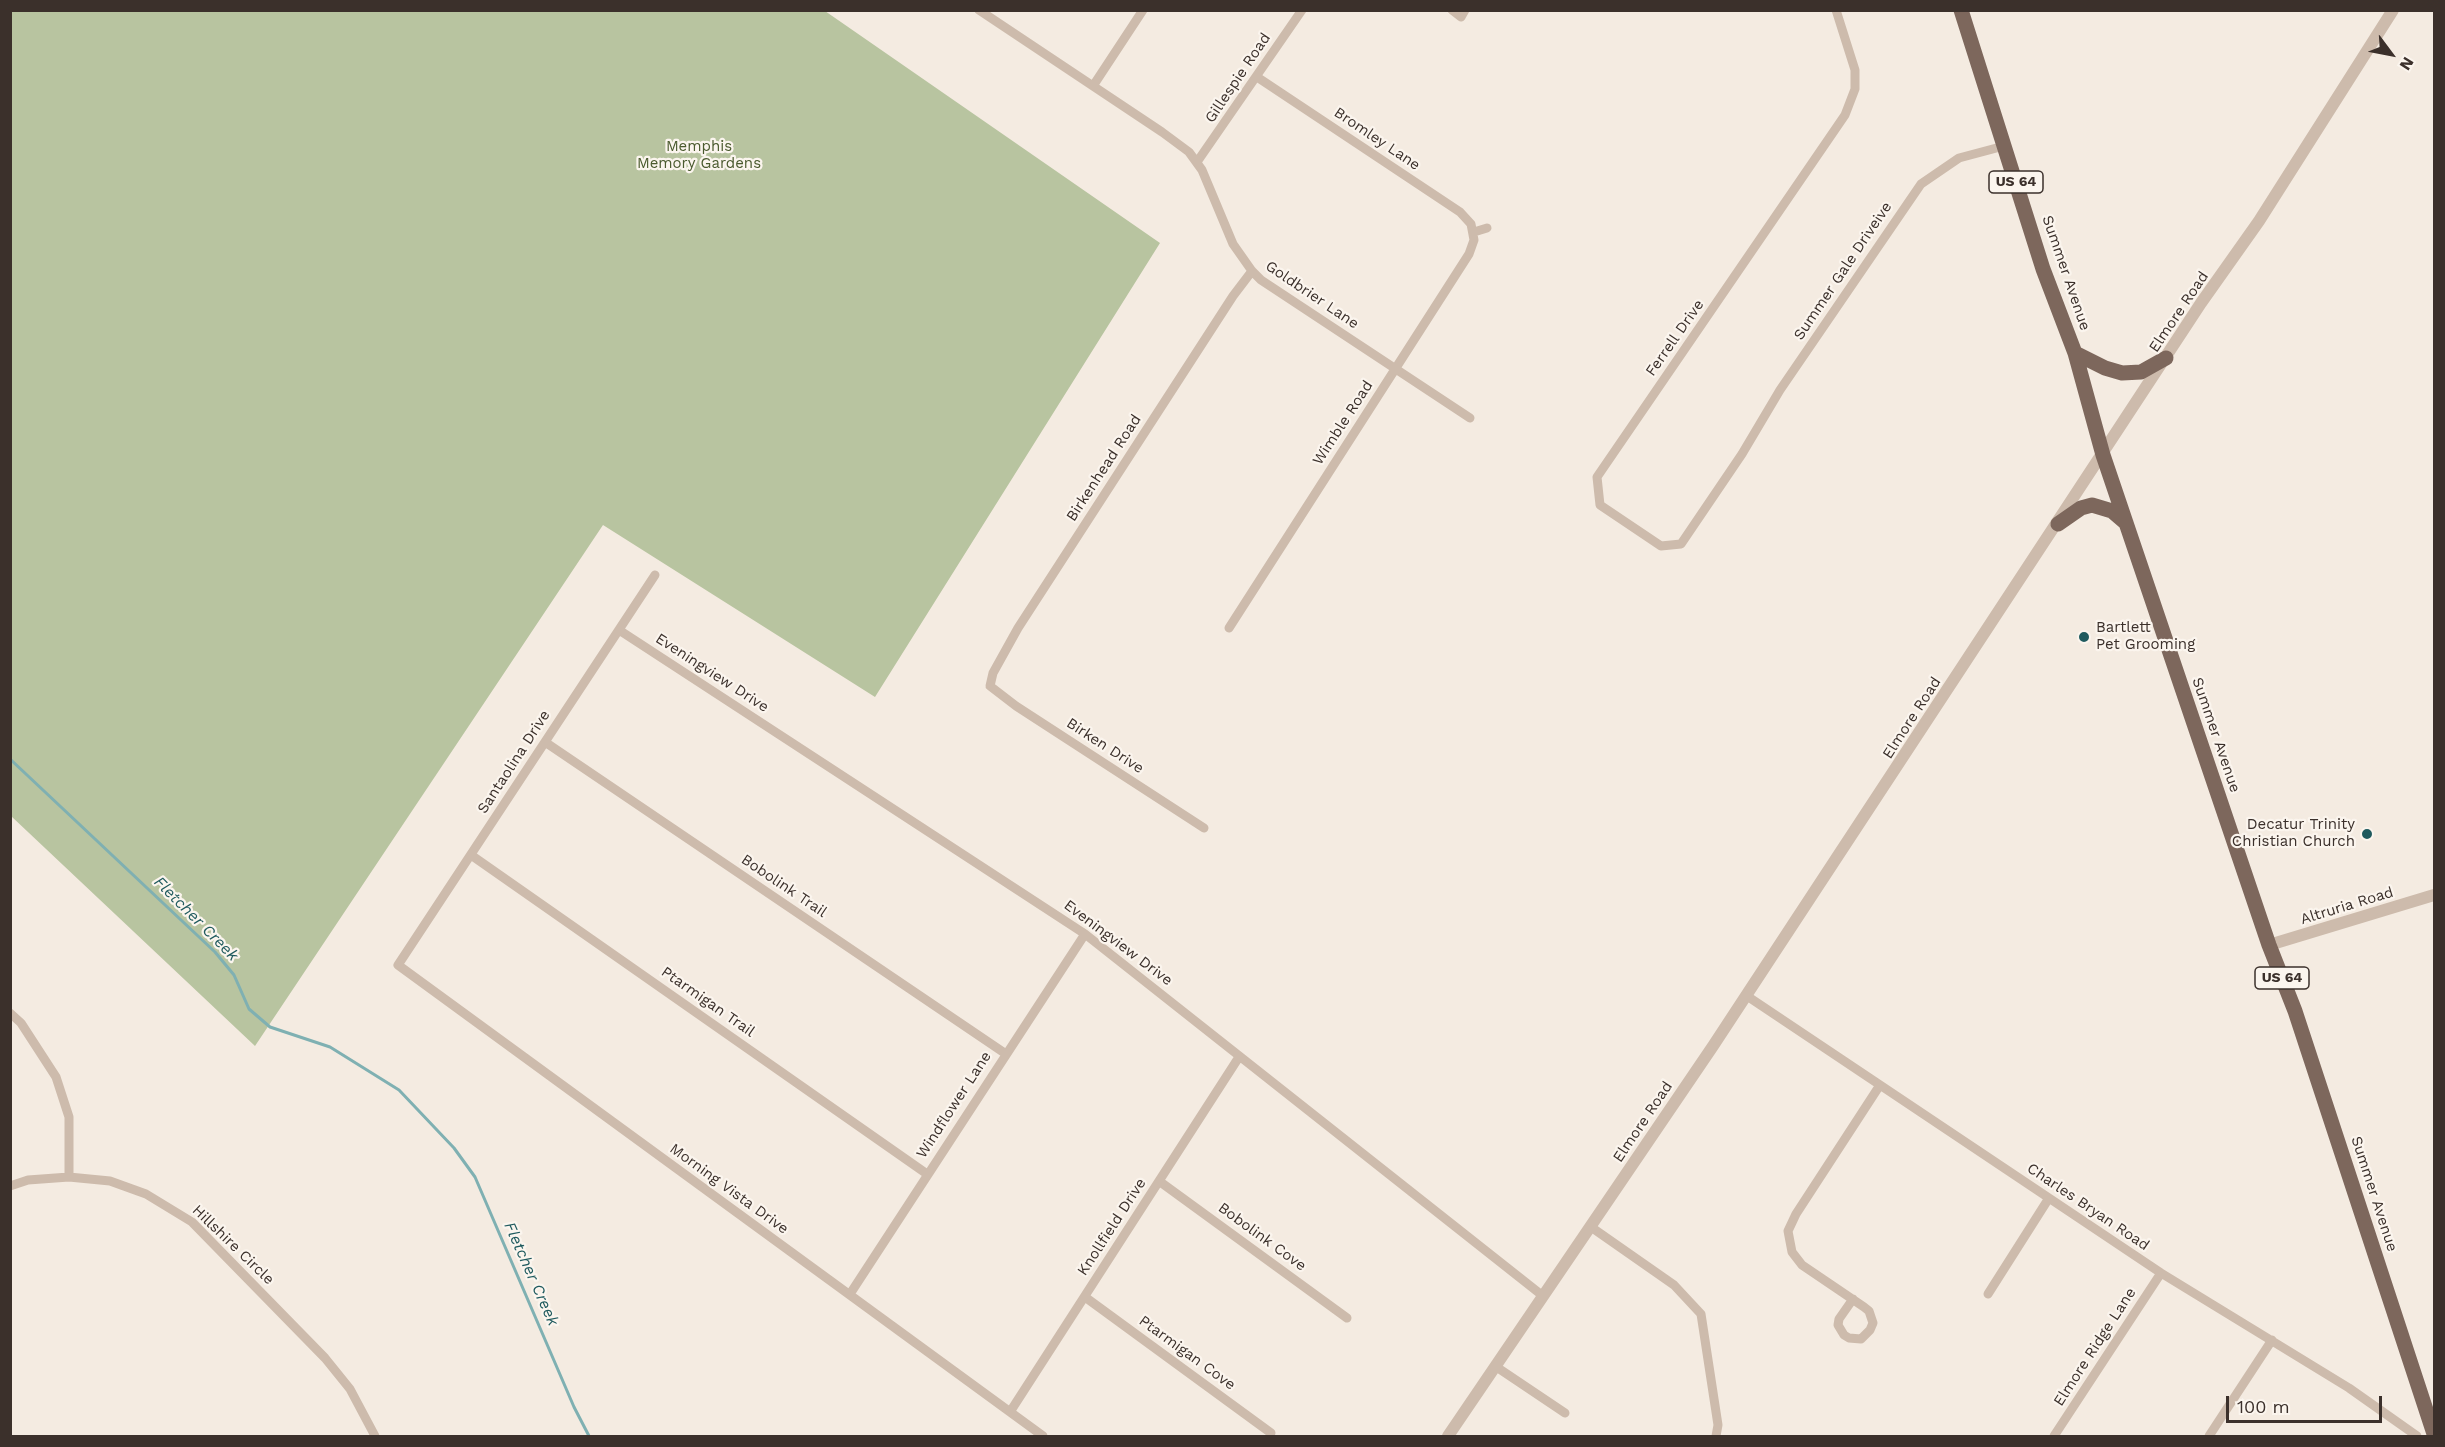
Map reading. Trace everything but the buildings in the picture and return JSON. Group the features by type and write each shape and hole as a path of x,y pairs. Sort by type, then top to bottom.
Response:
{"main road":[{"name":"Summer Avenue","path":"1961,10 2043,269 2075,353 2103,455 2268,945 2295,1011 2434,1434"},
{"path":"2075,353 2105,368 2122,373 2141,372 2166,358"},
{"path":"2058,524 2081,508 2092,505 2112,511 2126,523"}],"street":[{"name":"Goldbrier Lane","path":"978,10 1173,139 1197,162 1226,230 1252,271 1290,300 1470,418"},
{"path":"1093,86 1143,10"},
{"name":"Gillespie Road","path":"1197,162 1302,10"},
{"name":"Ferrell Drive","path":"1742,454 1681,544 1661,546 1600,505 1597,477 1845,116 1855,88 1856,70 1836,10"},
{"name":"Elmore Road","path":"1448,1437 1746,996 2166,358 2259,221 2393,10"},
{"name":"Bromley Lane","path":"1257,77 1460,212 1467,217 1474,232"},
{"name":"Summer Gale Driveive","path":"1742,454 1780,390 1921,184 1959,158 2004,146"},
{"path":"1474,232 1487,228"},
{"name":"Wimble Road","path":"1229,628 1469,254 1474,232"},
{"name":"Birkenhead Road","path":"990,686 993,673 1018,628 1233,296 1252,271"},
{"name":"Santaolina Drive","path":"398,965 655,575"},
{"name":"Eveningview Drive","path":"619,630 1085,934 1543,1296"},
{"name":"Birken Drive","path":"990,686 1016,706 1204,828"},
{"name":"Bobolink Trail","path":"545,742 1006,1054"},
{"name":"Ptarmigan Trail","path":"471,855 927,1174"},
{"name":"Altruria Road","path":"2268,945 2434,895"},
{"name":"Windflower Lane","path":"849,1294 1085,934"},
{"name":"Morning Vista Drive","path":"398,965 1044,1437"},
{"name":"Charles Bryan Road","path":"1746,996 2161,1273 2349,1388 2417,1437"},
{"path":"10,1012 21,1023 56,1077 69,1117 69,1177"},
{"name":"Knollfield Drive","path":"1010,1412 1239,1057"},
{"path":"1853,1299 1802,1264 1792,1252 1788,1231 1796,1214 1880,1085"},
{"name":"Hillshire Circle","path":"10,1186 28,1180 69,1177 97,1178 130,1187 165,1204 192,1222 325,1358 350,1389 375,1437"},
{"name":"Bobolink Cove","path":"1159,1181 1347,1318"},
{"path":"1988,1294 2049,1198"},
{"path":"1591,1227 1674,1285 1701,1314 1718,1425 1716,1437"},
{"name":"Elmore Ridge Lane","path":"2054,1437 2161,1273"},
{"name":"Ptarmigan Cove","path":"1085,1297 1271,1433"},
{"path":"2209,1437 2272,1340"},
{"path":"1495,1366 1565,1413"}],"green space":[{"name":"Memphis Memory Gardens","path":"10,11 825,11 1160,243 875,697 603,525 255,1046 11,816"}],"waterway":[{"name":"Fletcher Creek","path":"10,759 215,952 234,975 249,1009 270,1027 330,1047 399,1090 454,1148 475,1177 574,1407 589,1436"}],"place":[{"name":"Bartlett Pet Grooming","path":"2084,637"},
{"name":"Decatur Trinity Christian Church","path":"2367,834"}]}
